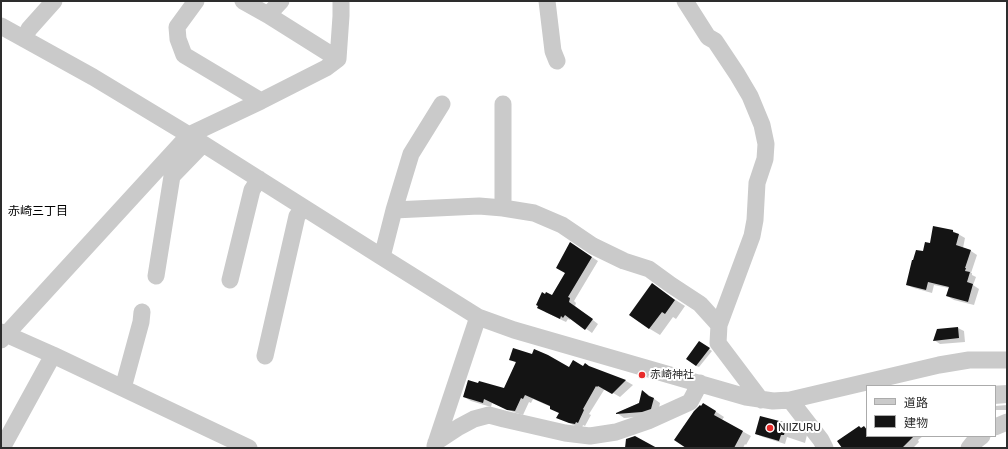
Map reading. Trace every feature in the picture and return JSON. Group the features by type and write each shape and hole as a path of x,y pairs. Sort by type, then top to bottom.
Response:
{"street":[{"path":"24,38 29,29 54,1"},
{"path":"196,1 177,27 178,39 184,55 261,101"},
{"path":"243,1 338,59"},
{"path":"268,15 281,1"},
{"path":"249,448 54,355 3,335 196,139 261,101 326,68 338,59 341,1"},
{"path":"547,1 553,51 557,61"},
{"path":"685,1 708,37 715,42 744,85 762,124 766,144 765,159 757,183 755,220 752,236 719,324 718,343 761,400"},
{"path":"1,26 93,77 196,139 382,258 478,317 514,330 746,397 774,401 790,400 939,365 969,360 1007,360"},
{"path":"382,258 394,210 411,154 442,104"},
{"path":"503,104 503,208"},
{"path":"156,276 172,176 196,139"},
{"path":"230,280 252,190 259,179"},
{"path":"394,210 480,206 534,213 562,225 593,246 649,269 700,304 719,324"},
{"path":"265,356 297,216 304,208"},
{"path":"123,388 142,312"},
{"path":"435,445 478,317"},
{"path":"2,448 54,355"},
{"path":"435,445 459,427 489,415 565,433 590,436 616,432 648,421 690,402 700,384"},
{"path":"790,400 821,440 825,448"},
{"path":"996,427 1007,422"},
{"path":"969,448 981,437"}],"building":[{"path":"933,226 953,230 953,232 959,234 956,245 971,250 965,268 965,271 970,272 967,282 973,284 968,302 946,296 949,287 928,282 926,290 906,285 916,250 923,251 925,242 930,243"},
{"path":"570,242 592,257 568,297 570,298 569,302 593,319 585,330 565,315 563,318 561,316 560,319 537,308 538,306 536,305 542,292 552,295 565,273 556,268"},
{"path":"652,283 675,300 665,314 662,312 649,329 629,315"},
{"path":"958,327 959,338 933,341 937,329"},
{"path":"699,341 710,348 696,366 686,359"},
{"path":"513,348 532,354 534,349 569,367 573,360 583,366 585,363 589,366 626,380 612,394 596,386 583,409 584,410 578,423 576,422 575,424 556,418 559,413 550,409 550,406 525,395 523,399 521,398 515,411 507,410 484,399 483,403 463,397 468,380 478,383 479,381 504,388 516,362 509,360"},
{"path":"642,390 654,398 651,409 642,412 616,414 639,403"},
{"path":"703,403 716,411 714,415 743,431 734,448 686,448 674,440 694,411"},
{"name":"NIIZURU","path":"760,416 787,423 784,435 781,435 779,441 755,434"},
{"path":"859,426 861,428 864,426 866,429 866,437 913,437 902,448 842,448 837,441"},
{"path":"635,436 657,448 625,448 626,439"}],"place":[{"name":"赤崎神社","path":"642,375"},
{"name":"NIIZURU","path":"770,428"}],"district":[{"name":"赤崎三丁目","path":"38,212"}]}
